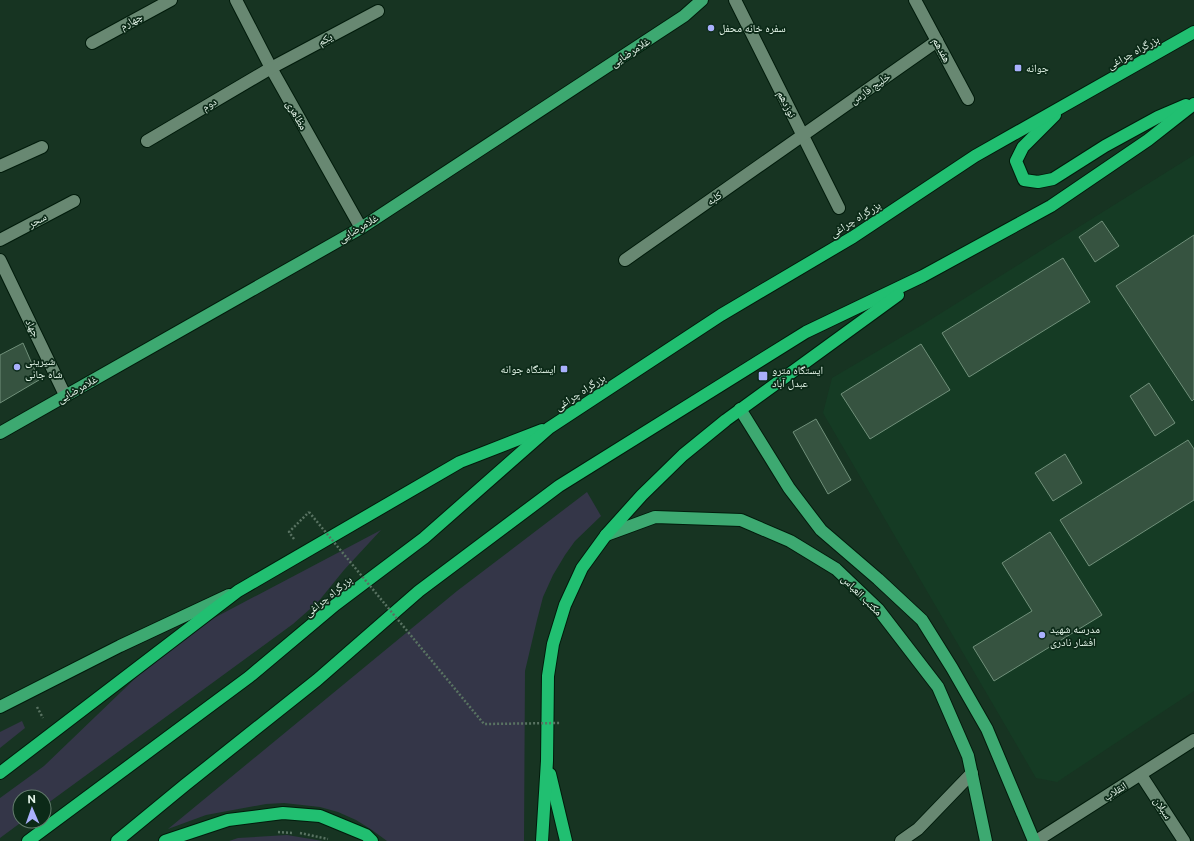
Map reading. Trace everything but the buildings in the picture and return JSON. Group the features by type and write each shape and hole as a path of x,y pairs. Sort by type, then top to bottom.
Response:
{"highway":[{"name":"بزرگراه چراغی","path":"28,841 249,677 335,605 424,538 549,428 721,315 853,236 975,156 1194,32"},
{"path":"1069,102 1023,147 1016,161 1024,180 1038,182 1053,179 1105,146 1158,117 1194,103"},
{"path":"118,841 191,780 317,680 419,591 559,486 806,332 923,276 1051,206 1148,140 1194,103"},
{"path":"542,841 547,761 548,676 553,644 565,605 582,568 606,535 642,495 683,455 740,409 923,276"},
{"path":"0,774 238,591 460,462 549,428"},
{"path":"547,761 566,841"},
{"path":"166,841 228,820 283,813 320,816 366,835 372,841"}],"main road":[{"name":"غلامرضایی","path":"0,433 360,228 684,16 702,0"},
{"name":"مکتب العباس","path":"740,409 788,488 821,530 878,579 922,620 987,729 1035,841"},
{"name":"مکتب العباس","path":"606,535 655,517 741,520 790,541 836,569 878,609 938,687 968,756 986,841"},
{"path":"0,707 120,646 238,591"}],"street":[{"name":"چهارم","path":"92,43 171,0"},
{"name":"مظاهری","path":"236,0 271,68 360,228"},
{"name":"نوزدهم","path":"735,0 839,208"},
{"name":"هفدهم","path":"915,0 968,99"},
{"name":"یکم","path":"271,68 378,11"},
{"name":"خلیج فارس","path":"803,136 937,41"},
{"name":"دوم","path":"147,141 271,68"},
{"name":"کلبه","path":"625,260 803,136"},
{"path":"0,166 42,146"},
{"name":"سحر","path":"0,240 74,201"},
{"name":"جهاد","path":"0,260 66,395"},
{"name":"انقلاب","path":"1035,841 1194,740"},
{"path":"901,841 918,829 972,772"},
{"name":"سبلان","path":"1141,775 1184,841"}],"path":[{"path":"289,532 309,512 484,724 560,723"},
{"path":"29,692 43,718 37,723"},
{"path":"277,832 300,833 331,840"}],"shaded area":[{"path":"1194,155 1194,691 1057,782 1036,778 823,413 832,378 922,325"},
{"path":"587,492 601,516 575,541 553,575 543,597 525,671 524,841 387,841 356,820 338,812 320,807 284,803 266,804 206,815 168,829 457,591"},
{"path":"381,530 344,570 318,602 293,624 52,800 52,789 12,789 44,766 147,667 214,618"},
{"path":"22,721 25,728 0,748 0,732"},
{"path":"12,789 12,829 0,838 0,798"},
{"path":"287,835 323,841 229,841 238,838"}],"place":[{"name":"سفره خانه محفل","path":"711,28"},
{"name":"جوانه","path":"1018,68"},
{"name":"شیرینی شاه جانی","path":"17,367"},
{"name":"ایستگاه جوانه","path":"564,369"},
{"name":"ایستگاه مترو عبدل آباد","path":"763,376"},
{"name":"مدرسه شهید افشار نادری","path":"1042,635"}]}
